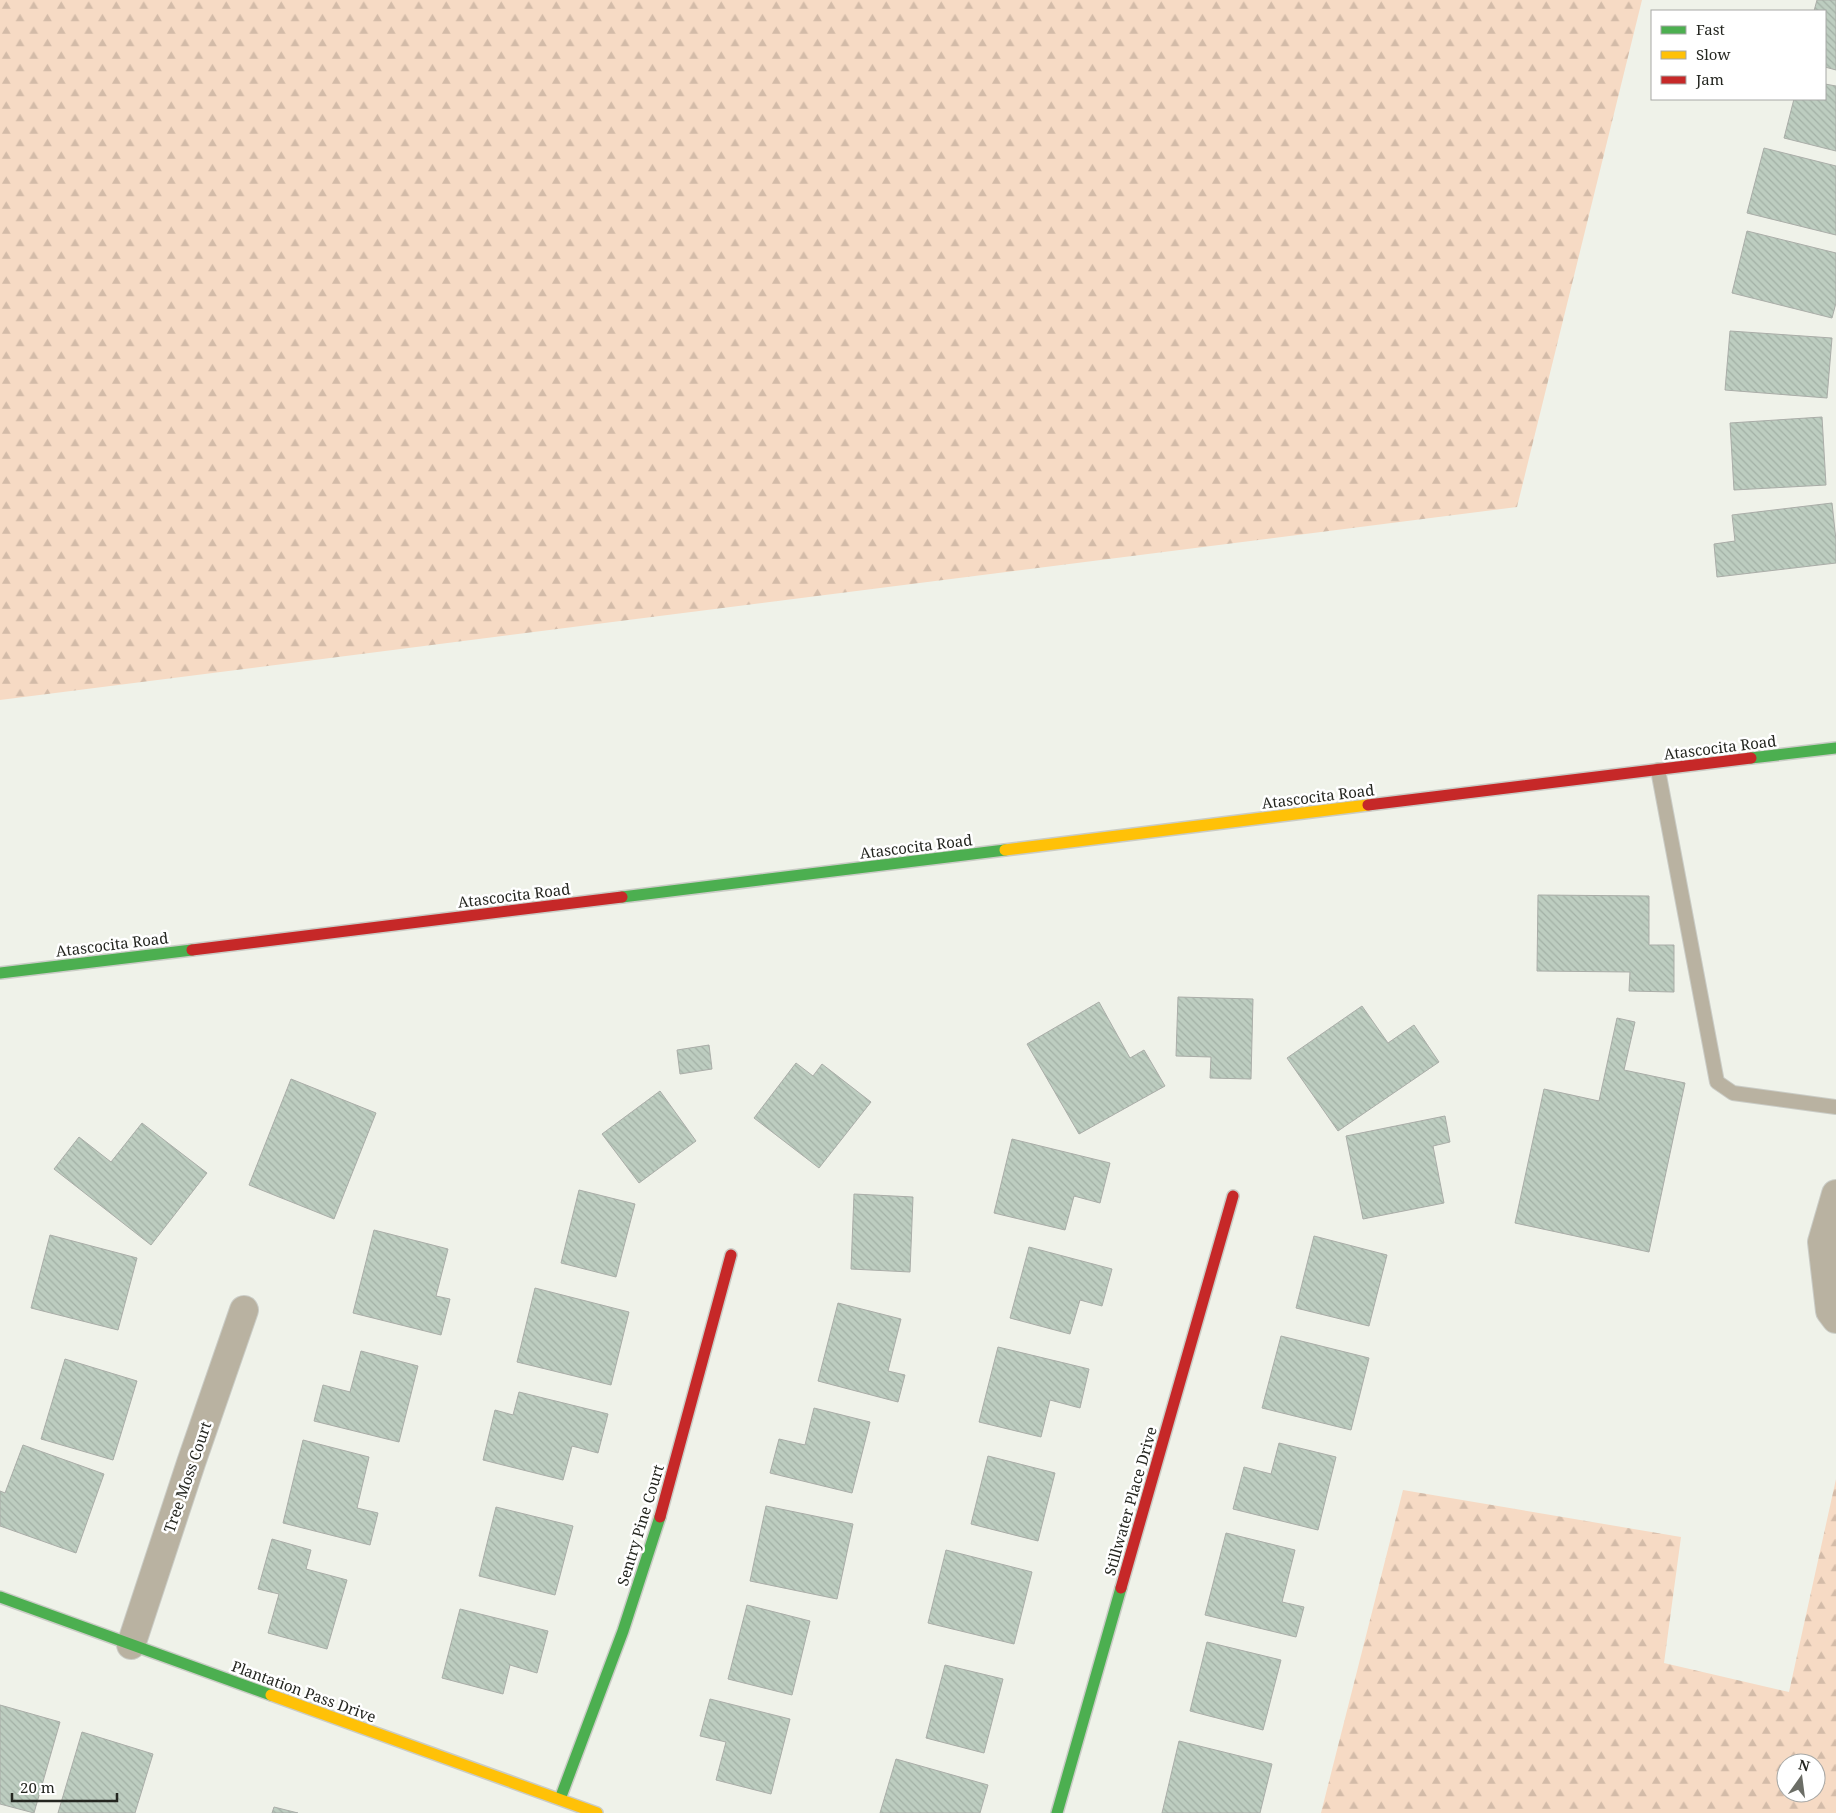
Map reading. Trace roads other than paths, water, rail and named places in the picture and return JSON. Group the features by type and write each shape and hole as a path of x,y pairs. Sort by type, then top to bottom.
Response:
{"street":[{"name":"Atascocita Road","path":"0,973 1836,748"},
{"path":"1836,1194 1822,1242 1830,1311 1836,1319"},
{"name":"Stillwater Place Drive","path":"1057,1813 1233,1196"},
{"name":"Sentry Pine Court","path":"560,1799 623,1631 665,1501 731,1255"},
{"name":"Tree Moss Court","path":"131,1645 244,1310"},
{"name":"Plantation Pass Drive","path":"0,1597 597,1813"}],"lane":[{"path":"1658,770 1717,1082 1733,1093 1836,1108"}]}
